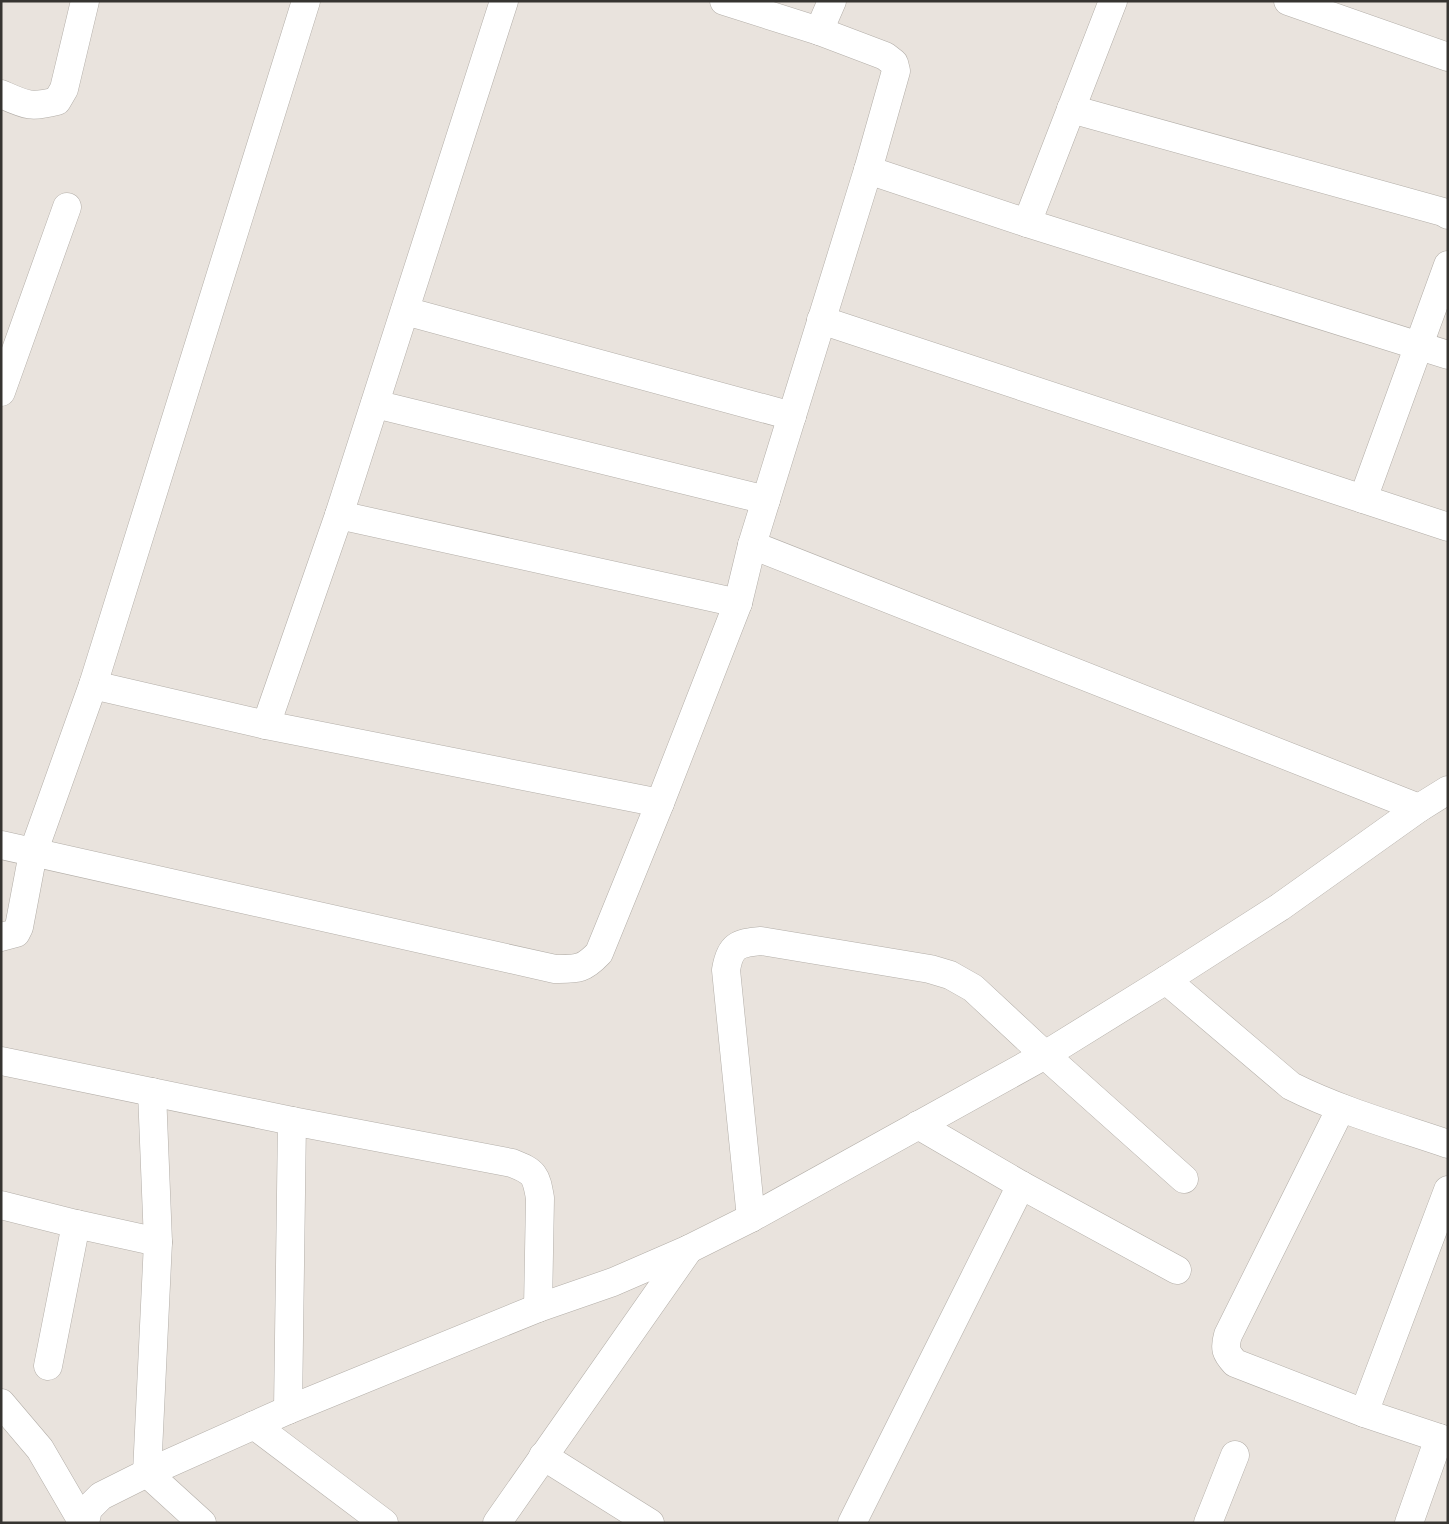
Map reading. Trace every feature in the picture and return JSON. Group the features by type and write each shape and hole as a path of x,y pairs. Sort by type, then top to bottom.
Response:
{"street":[{"path":"1,94 26,105 41,105 58,101 64,89 85,1"},
{"path":"1,937 16,933 20,927 33,853 93,686 306,1"},
{"path":"266,726 339,515 504,1"},
{"path":"1,845 555,970 574,970 589,964 599,953 738,603 752,545 868,170 894,84 896,71 894,63 885,56 819,31 724,1"},
{"path":"819,31 832,1"},
{"path":"1027,223 1113,1"},
{"path":"1288,1 1448,57"},
{"path":"1071,109 1443,212 1448,215"},
{"path":"868,170 1027,223 1448,355"},
{"path":"1,392 67,207"},
{"path":"1363,498 1448,265"},
{"path":"405,311 792,416"},
{"path":"821,320 1448,527"},
{"path":"375,404 766,500"},
{"path":"339,515 738,603"},
{"path":"752,545 1419,808"},
{"path":"93,686 266,726 660,802"},
{"path":"84,1523 88,1509 101,1496 147,1473 288,1410 538,1308 614,1282 688,1249 750,1218 1045,1055 1280,906 1419,808 1448,790"},
{"path":"750,1218 726,970 728,956 734,948 743,943 761,941 930,969 950,975 973,988 1184,1179"},
{"path":"1166,980 1291,1086 1341,1108 1448,1144"},
{"path":"1,1061 292,1121 512,1163 529,1170 537,1183 540,1198 538,1308"},
{"path":"147,1473 158,1242 152,1092"},
{"path":"1341,1108 1228,1335 1226,1343 1227,1354 1234,1363 1443,1440 1409,1523"},
{"path":"288,1410 292,1121"},
{"path":"918,1125 1021,1185 1177,1270"},
{"path":"852,1523 1021,1185"},
{"path":"1364,1412 1448,1190"},
{"path":"1,1206 158,1242"},
{"path":"48,1366 76,1224"},
{"path":"497,1523 688,1249"},
{"path":"1,1403 40,1449 84,1523"},
{"path":"254,1425 384,1523"},
{"path":"1208,1523 1234,1454"},
{"path":"543,1456 650,1523"},
{"path":"147,1473 202,1523"}]}
